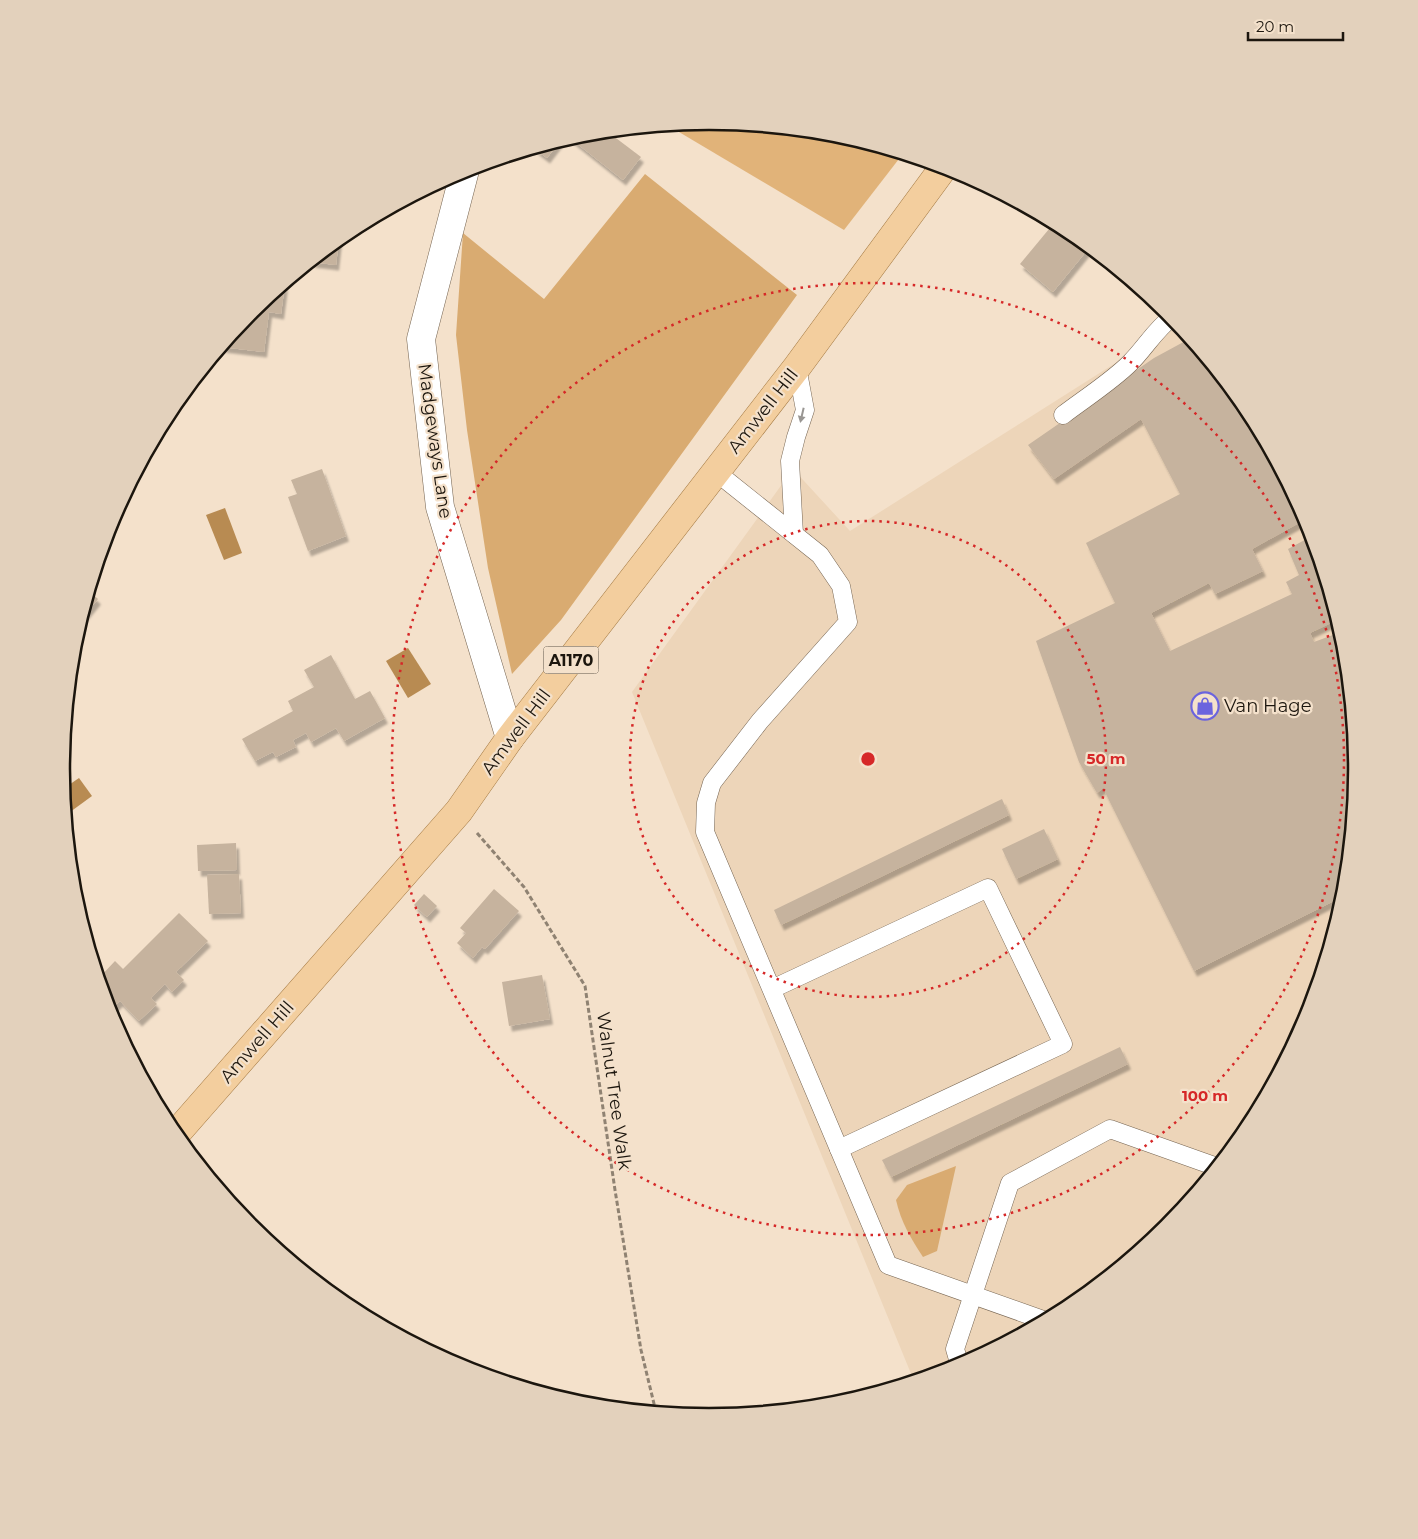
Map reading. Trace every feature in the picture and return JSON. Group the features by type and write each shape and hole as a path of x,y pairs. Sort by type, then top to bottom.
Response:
{"main road":[{"name":"Amwell Hill","path":"181,1129 459,811 510,738 797,367 939,173"}],"street":[{"name":"Madgeways Lane","path":"462,180 421,338 440,507 510,738"}],"lane":[{"path":"1063,415 1129,364 1144,348 1154,333 1165,323"},
{"path":"794,534 790,461 805,410 797,367"},
{"path":"716,472 820,555 841,586 848,622 760,722 712,783 706,802 705,832 888,1265 1038,1317"},
{"path":"772,989 988,888 1063,1044 839,1149"},
{"path":"958,1358 955,1349 1010,1183 1110,1129 1211,1165"}],"path":[{"name":"Walnut Tree Walk","path":"459,811 524,887 585,986 641,1350 654,1406"}],"shaded area":[{"path":"709,130 792,136 834,143 899,159 844,230 679,132"},
{"path":"645,174 797,295 561,620 512,674 488,568 467,430 456,335 463,233 544,299"},
{"path":"1170,328 1216,381 1240,414 1282,487 1299,525 1314,564 1336,645 1343,686 1347,728 1347,811 1343,853 1326,935 1314,975 1282,1052 1240,1125 1189,1191 1161,1221 1098,1276 1064,1301 992,1343 912,1376 632,692 793,469 850,531"},
{"path":"225,508 242,553 224,560 206,515"},
{"path":"408,648 431,684 408,698 386,661"},
{"path":"79,778 92,796 71,811 71,811 70,784"},
{"path":"956,1166 937,1251 923,1257 907,1230 896,1200 907,1185"}],"building":[{"path":"616,138 641,157 623,180 578,144"},
{"path":"553,150 547,158 540,153"},
{"path":"1049,229 1085,253 1053,292 1020,264"},
{"path":"338,250 336,265 320,263"},
{"path":"284,293 281,314 269,312 264,352 229,348"},
{"name":"Van Hage","path":"1183,342 1189,348 1240,414 1282,487 1298,523 1252,549 1263,571 1215,594 1209,583 1151,613 1170,651 1292,594 1286,582 1299,575 1288,549 1305,540 1314,564 1331,623 1310,633 1314,642 1334,635 1343,686 1347,728 1347,811 1343,853 1334,901 1194,971 1103,788 1097,793 1079,762 1036,641 1115,603 1086,543 1180,494 1141,419 1054,479 1028,445 1154,358"},
{"path":"322,469 346,536 308,551 288,497 297,494 291,480"},
{"path":"94,596 98,599 91,607"},
{"path":"331,655 355,699 370,691 385,718 344,741 336,728 311,742 306,733 293,740 296,747 276,757 273,752 255,761 242,739 293,711 288,701 314,687 304,670"},
{"path":"1002,799 1009,815 781,925 774,910"},
{"path":"1044,829 1058,859 1016,879 1002,849"},
{"path":"236,843 237,870 198,871 197,845"},
{"path":"239,874 241,913 209,914 207,875"},
{"path":"494,889 519,911 485,949 482,947 473,958 457,943 466,933 460,928"},
{"path":"424,894 437,906 427,917 414,905"},
{"path":"179,913 208,941 176,972 184,980 172,992 165,984 151,998 157,1004 139,1021 120,1001 116,1005 103,973 115,961 123,969"},
{"path":"542,975 550,1019 509,1026 502,982"},
{"path":"1120,1047 1128,1064 891,1177 882,1160"}],"place":[{"name":"Van Hage","path":"1205,706"}]}
